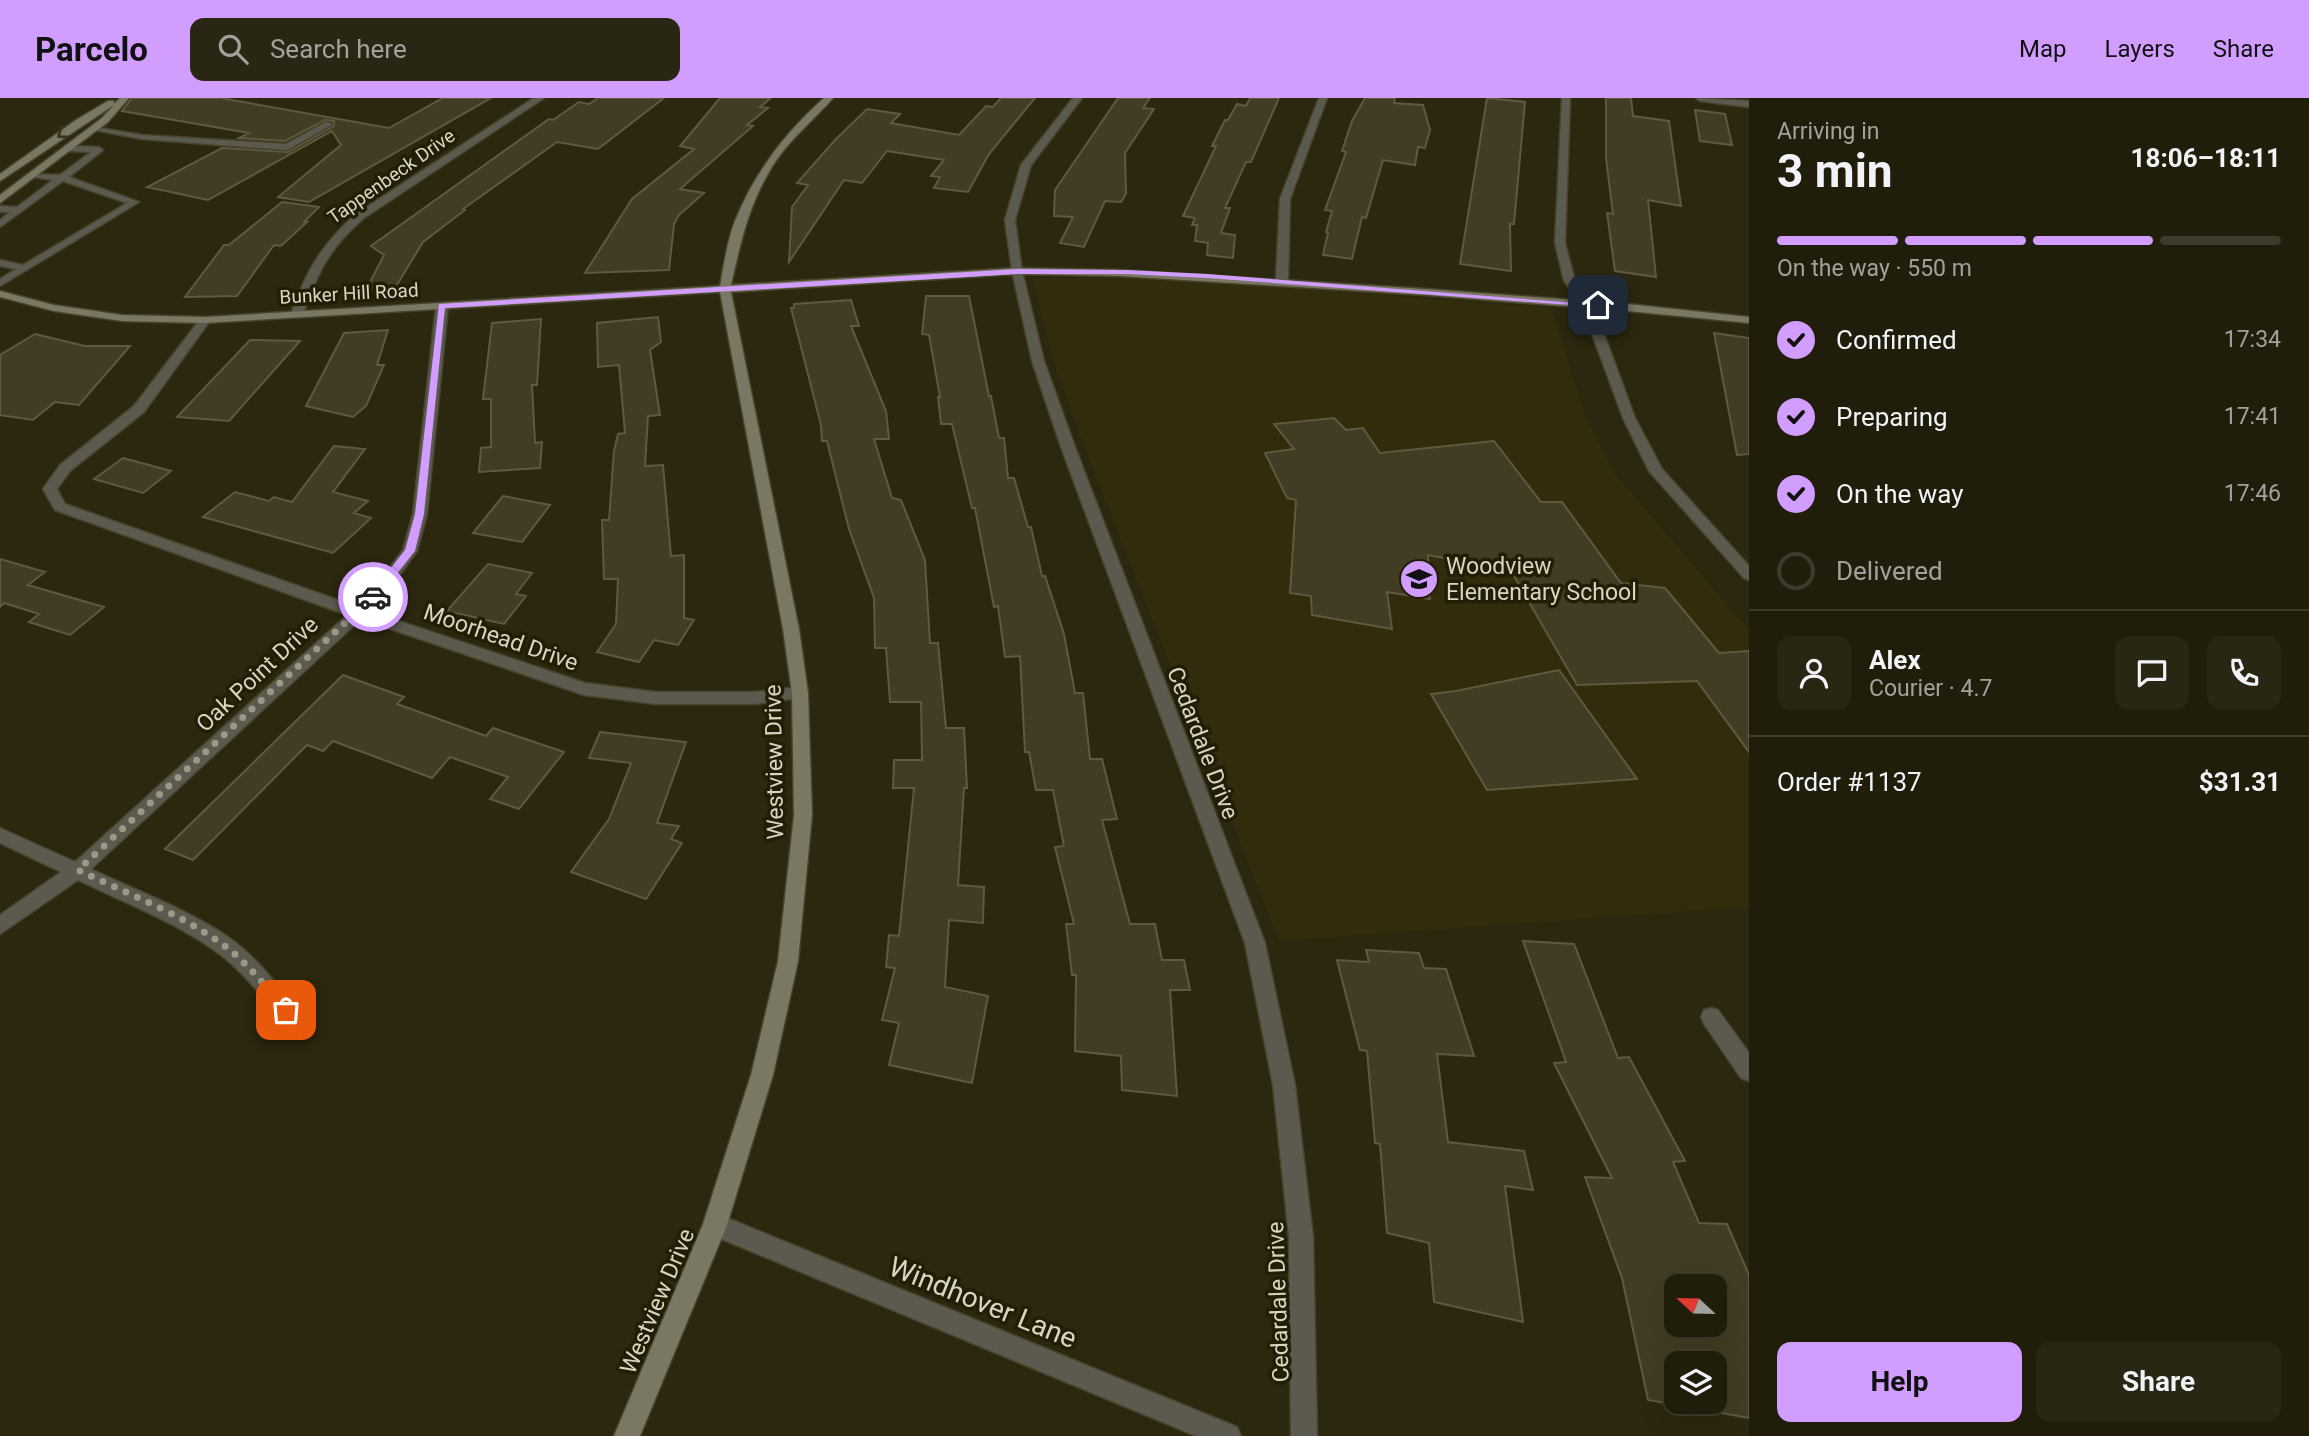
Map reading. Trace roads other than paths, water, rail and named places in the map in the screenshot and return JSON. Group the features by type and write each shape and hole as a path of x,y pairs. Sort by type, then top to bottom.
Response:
{"main road":[{"path":"0,200 93,129 123,98"},
{"path":"0,178 79,122 123,98"},
{"name":"Westview Drive","path":"627,1436 715,1226 762,1075 788,961 803,815 800,693 791,629 726,288 738,223 765,169 808,117 829,98"},
{"name":"Bunker Hill Road","path":"0,294 54,307 122,318 205,320 1017,271 1127,272 1587,304 1749,320"}],"street":[{"name":"Tappenbeck Drive","path":"297,314 314,264 334,238 360,216 540,98"},
{"name":"Cedardale Drive","path":"1078,98 1026,165 1010,220 1017,271 1038,361 1068,447 1255,943 1284,1085 1301,1237 1304,1436"},
{"path":"1282,281 1285,200 1323,98"},
{"path":"1566,98 1560,243 1570,281 1587,304 1629,418 1656,471 1749,575"},
{"path":"1700,98 1749,104"},
{"name":"Oak Point Drive","path":"0,926 78,870 358,613 383,587 410,551 420,514 442,306"},
{"name":"Moorhead Drive","path":"205,320 139,409 65,468 50,489 60,507 358,613 584,689 656,698 754,698 800,693"},
{"path":"0,835 187,923 222,944 247,965 286,1010"},
{"path":"1711,1017 1749,1071"},
{"name":"Windhover Lane","path":"715,1226 1228,1436"}],"lane":[{"path":"93,129 142,137 287,146 329,124"},
{"path":"0,224 99,150 68,148"},
{"path":"0,283 134,202 63,178 31,176"},
{"path":"0,209 19,210"},
{"path":"0,263 23,268"}],"place":[{"name":"Woodview Elementary School","path":"1419,579"}]}
